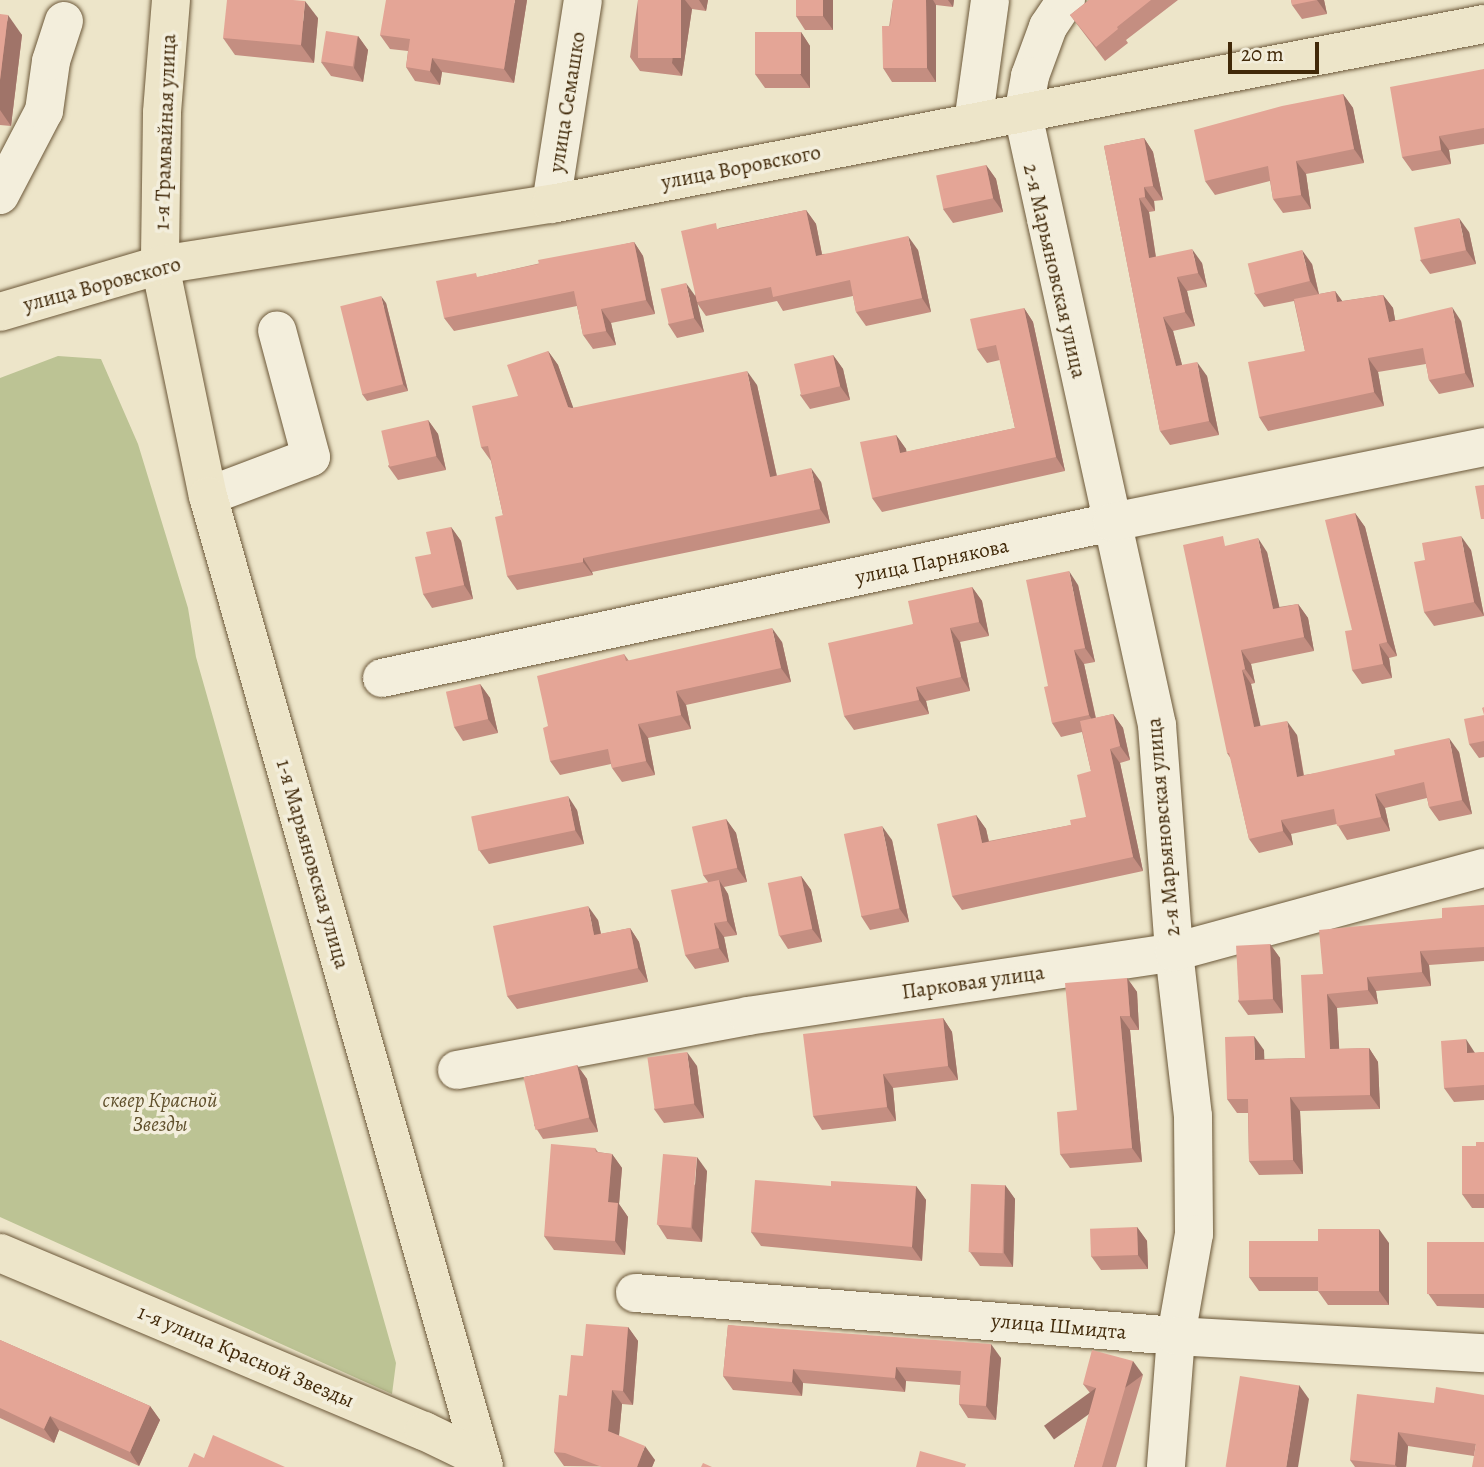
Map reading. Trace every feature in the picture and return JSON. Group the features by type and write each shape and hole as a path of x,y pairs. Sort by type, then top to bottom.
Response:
{"main road":[{"name":"1-я Трамвайная улица","path":"160,265 162,113 171,0"},
{"name":"улица Воровского","path":"0,312 160,265 551,204 1484,24"},
{"name":"1-я Марьяновская улица","path":"160,265 208,496 488,1464"},
{"name":"1-я улица Красной Звезды","path":"0,1253 424,1431 488,1464"}],"street":[{"name":"улица Семашко","path":"551,204 583,0"},
{"path":"973,123 990,0"},
{"path":"1023,114 1030,76 1048,27 1066,0"},
{"path":"0,195 44,111 51,61 64,21"},
{"name":"2-я Марьяновская улица","path":"1023,114 1157,725 1174,953 1193,1116 1194,1234 1176,1336 1166,1467"},
{"path":"208,496 311,457 277,330"},
{"name":"улица Парнякова","path":"382,678 1112,522 1484,447"},
{"name":"Парковая улица","path":"457,1070 748,1016 1174,953 1484,868"},
{"name":"улица Шмидта","path":"635,1293 1176,1336 1484,1353"}],"green space":[{"name":"сквер Красной Звезды","path":"58,356 101,359 138,444 188,608 196,657 396,1363 392,1394 0,1217 0,378"}],"building":[{"path":"227,0 305,1 301,45 223,38"},
{"path":"386,0 515,0 504,69 432,58 430,71 406,67 410,39 380,35"},
{"path":"638,0 681,0 681,58 638,58"},
{"path":"796,0 823,0 823,16 796,16"},
{"path":"893,0 926,0 927,68 883,68 882,26 890,26"},
{"path":"1089,0 1151,0 1096,47 1070,15"},
{"path":"1291,0 1317,0 1292,5"},
{"path":"0,14 8,15 0,80"},
{"path":"326,31 358,36 353,67 321,62"},
{"path":"755,32 801,32 801,74 755,74"},
{"path":"1484,69 1484,128 1439,136 1441,150 1402,157 1390,87"},
{"path":"1343,94 1354,149 1296,161 1301,195 1273,199 1268,166 1205,181 1194,130 1282,106"},
{"path":"1144,138 1153,186 1144,187 1145,197 1139,198 1149,258 1192,249 1198,273 1177,277 1185,312 1163,317 1176,366 1197,362 1209,421 1160,431 1104,146"},
{"path":"986,165 993,198 943,209 936,176"},
{"path":"806,210 816,256 908,236 922,298 856,312 850,280 773,297 771,287 697,302 681,231 716,223 717,229"},
{"path":"1459,218 1466,250 1421,260 1414,228"},
{"path":"634,242 646,300 601,309 606,331 583,335 574,291 444,318 436,281 476,273 477,277 539,264 538,260"},
{"path":"1302,250 1310,281 1255,295 1248,264"},
{"path":"686,283 694,318 669,324 661,289"},
{"path":"1335,291 1337,302 1383,295 1389,322 1452,307 1465,373 1429,380 1423,348 1368,358 1374,392 1259,417 1248,362 1305,351 1294,299"},
{"path":"381,296 403,384 362,394 340,306"},
{"path":"1024,308 1056,457 872,498 860,442 896,435 900,453 1015,428 996,345 977,349 970,319"},
{"path":"548,351 568,407 572,408 747,371 770,477 811,468 820,509 583,558 583,562 507,576 495,517 503,515 488,446 481,447 472,406 518,396 507,365"},
{"path":"833,355 840,386 801,395 794,364"},
{"path":"428,420 436,456 390,467 381,431"},
{"path":"1484,485 1484,519 1481,519 1475,486"},
{"path":"1355,513 1387,642 1379,644 1383,664 1352,670 1345,631 1352,630 1325,520"},
{"path":"451,527 464,585 423,594 415,557 431,554 426,532"},
{"path":"1223,536 1225,546 1258,538 1273,609 1298,604 1304,637 1241,650 1245,669 1242,670 1254,727 1287,721 1297,777 1395,755 1394,750 1449,738 1462,800 1429,807 1424,782 1375,794 1381,817 1337,826 1334,809 1281,820 1283,831 1249,839 1227,753 1183,545"},
{"path":"1461,536 1474,602 1424,612 1414,562 1425,560 1422,543"},
{"path":"1069,571 1085,648 1074,650 1089,715 1052,723 1044,687 1048,686 1026,580"},
{"path":"972,587 979,622 950,628 961,677 916,687 919,700 844,716 828,643 913,624 908,601"},
{"path":"772,628 781,668 676,691 681,715 638,724 646,761 612,768 608,749 550,761 543,728 548,726 537,676 624,654 626,661"},
{"path":"480,684 488,719 454,727 446,692"},
{"path":"1113,714 1120,746 1110,749 1133,857 952,896 937,824 976,815 982,843 1071,825 1070,820 1086,817 1077,775 1091,771 1080,721"},
{"path":"1484,715 1484,741 1469,744 1464,719"},
{"path":"568,796 575,830 478,851 471,817"},
{"path":"726,819 737,868 703,876 692,827"},
{"path":"882,826 899,908 861,916 844,834"},
{"path":"801,876 812,929 779,936 768,883"},
{"path":"719,880 727,921 714,923 719,948 685,955 671,890"},
{"path":"1484,905 1484,947 1420,951 1422,972 1367,977 1368,990 1327,994 1330,1049 1369,1048 1370,1095 1290,1097 1293,1160 1249,1161 1248,1099 1227,1099 1225,1037 1254,1036 1255,1060 1305,1058 1301,975 1323,974 1319,930 1442,918 1442,908"},
{"path":"588,906 594,935 630,928 638,968 507,996 493,926"},
{"path":"1270,944 1273,999 1239,1001 1236,946"},
{"path":"1127,978 1130,1016 1120,1016 1132,1148 1060,1154 1057,1112 1077,1110 1065,983"},
{"path":"943,1018 948,1066 883,1074 887,1107 813,1116 803,1034"},
{"path":"1466,1039 1467,1053 1484,1052 1484,1085 1444,1088 1441,1041"},
{"path":"687,1052 694,1103 655,1109 647,1058"},
{"path":"577,1065 589,1118 536,1130 523,1077"},
{"path":"1476,1142 1484,1142 1484,1194 1462,1194 1462,1146 1476,1146"},
{"path":"551,1144 595,1148 596,1152 612,1154 608,1202 618,1203 615,1241 544,1236"},
{"path":"663,1154 697,1157 691,1228 657,1225"},
{"path":"755,1180 831,1186 831,1181 916,1186 912,1247 751,1232"},
{"path":"971,1184 1005,1185 1003,1253 969,1252"},
{"path":"1137,1227 1138,1255 1091,1257 1090,1229"},
{"path":"1318,1229 1379,1229 1379,1291 1318,1291 1318,1277 1249,1277 1249,1241 1318,1241"},
{"path":"1427,1242 1484,1242 1484,1294 1427,1294"},
{"path":"586,1324 628,1327 623,1391 612,1390 608,1431 645,1446 637,1467 602,1467 565,1453 554,1452 559,1395 567,1396 571,1355 583,1356"},
{"path":"728,1325 991,1344 986,1406 959,1404 961,1371 896,1367 895,1378 793,1369 792,1382 723,1376"},
{"path":"0,1340 150,1406 130,1452 50,1416 44,1429 0,1408"},
{"path":"1092,1350 1133,1361 1102,1467 1074,1467 1096,1388 1083,1384"},
{"path":"1240,1376 1299,1385 1286,1467 1226,1467"},
{"path":"1436,1387 1484,1395 1484,1467 1472,1467 1476,1444 1398,1432 1395,1465 1350,1460 1357,1394 1434,1403"},
{"path":"213,1435 285,1467 188,1467 194,1453 204,1458"},
{"path":"920,1451 966,1464 965,1467 916,1467"}]}
